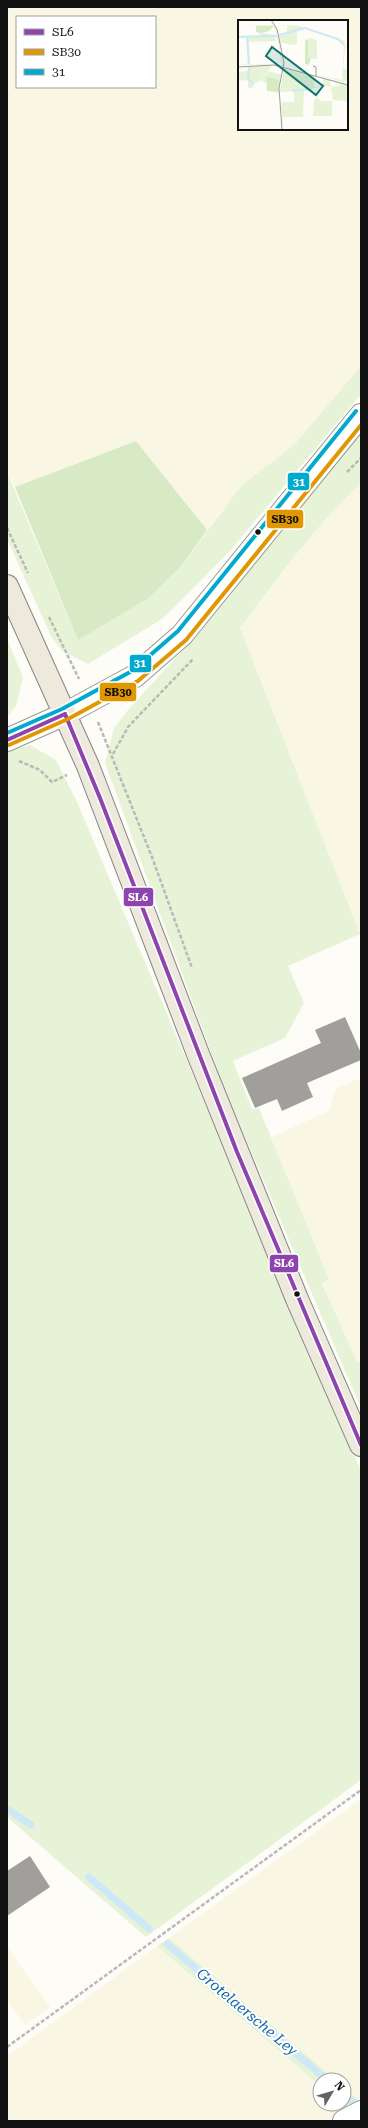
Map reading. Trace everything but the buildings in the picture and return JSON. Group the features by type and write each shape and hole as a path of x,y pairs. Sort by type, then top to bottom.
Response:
{"main road":[{"path":"7,586 88,766 201,1061 297,1299 361,1445"}],"street":[{"path":"7,740 65,714 135,676 182,635 361,415"},
{"path":"344,2121 361,2112"}],"path":[{"path":"7,528 31,578"},
{"path":"48,614 113,755 147,842 195,975"},
{"path":"17,760 40,770 52,782 88,766"},
{"path":"7,2047 361,1790"}],"shaded area":[{"path":"7,7 361,7 361,366 294,445 242,485 207,530 136,441 15,487 7,472"},
{"path":"361,483 361,938 240,628 305,543 344,499"},
{"path":"361,1078 361,1360 357,1362 322,1282 329,1279 271,1137 329,1111 336,1088"},
{"path":"361,1799 361,2102 352,2094 352,2072 327,2072 169,1938"},
{"path":"157,1946 312,2079 312,2112 349,2112 360,2121 7,2121 7,2056"},
{"path":"7,1947 50,2007 25,2025 7,2000"}],"green space":[{"path":"361,366 361,394 230,551 162,619 88,664 62,651 51,636 7,539 7,472 78,640 180,567 242,485 294,445"},
{"path":"361,433 361,483 328,517 283,571 240,628 360,934 288,966 304,1003 285,1038 233,1061 252,1109 259,1108 329,1279 322,1283 357,1362 361,1360 361,1408 224,1088 105,763 114,728 128,710 182,651"},
{"path":"136,441 207,530 180,567 147,599 78,640 15,487"},
{"path":"7,639 23,677 16,706 7,717"},
{"path":"30,745 56,760 77,802 361,1471 361,1780 146,1937 7,1817 7,751"},
{"path":"169,1938 327,2072 312,2072 312,2079 157,1946"},
{"path":"352,2094 361,2102 352,2110"}],"waterway":[{"name":"Grotelaersche Ley","path":"7,1809 31,1825"},
{"name":"Grotelaersche Ley","path":"89,1877 149,1929"},
{"name":"Grotelaersche Ley","path":"167,1944 318,2072"}],"transit line":[{"name":"31","path":"7,733 62,709 132,671 178,631 356,411"},
{"name":"SB30","path":"9,745 68,719 138,681 186,640 361,425"},
{"name":"SL6","path":"65,714 100,798 237,1152 361,1445"},
{"name":"SL6","path":"7,740 65,714"}]}
